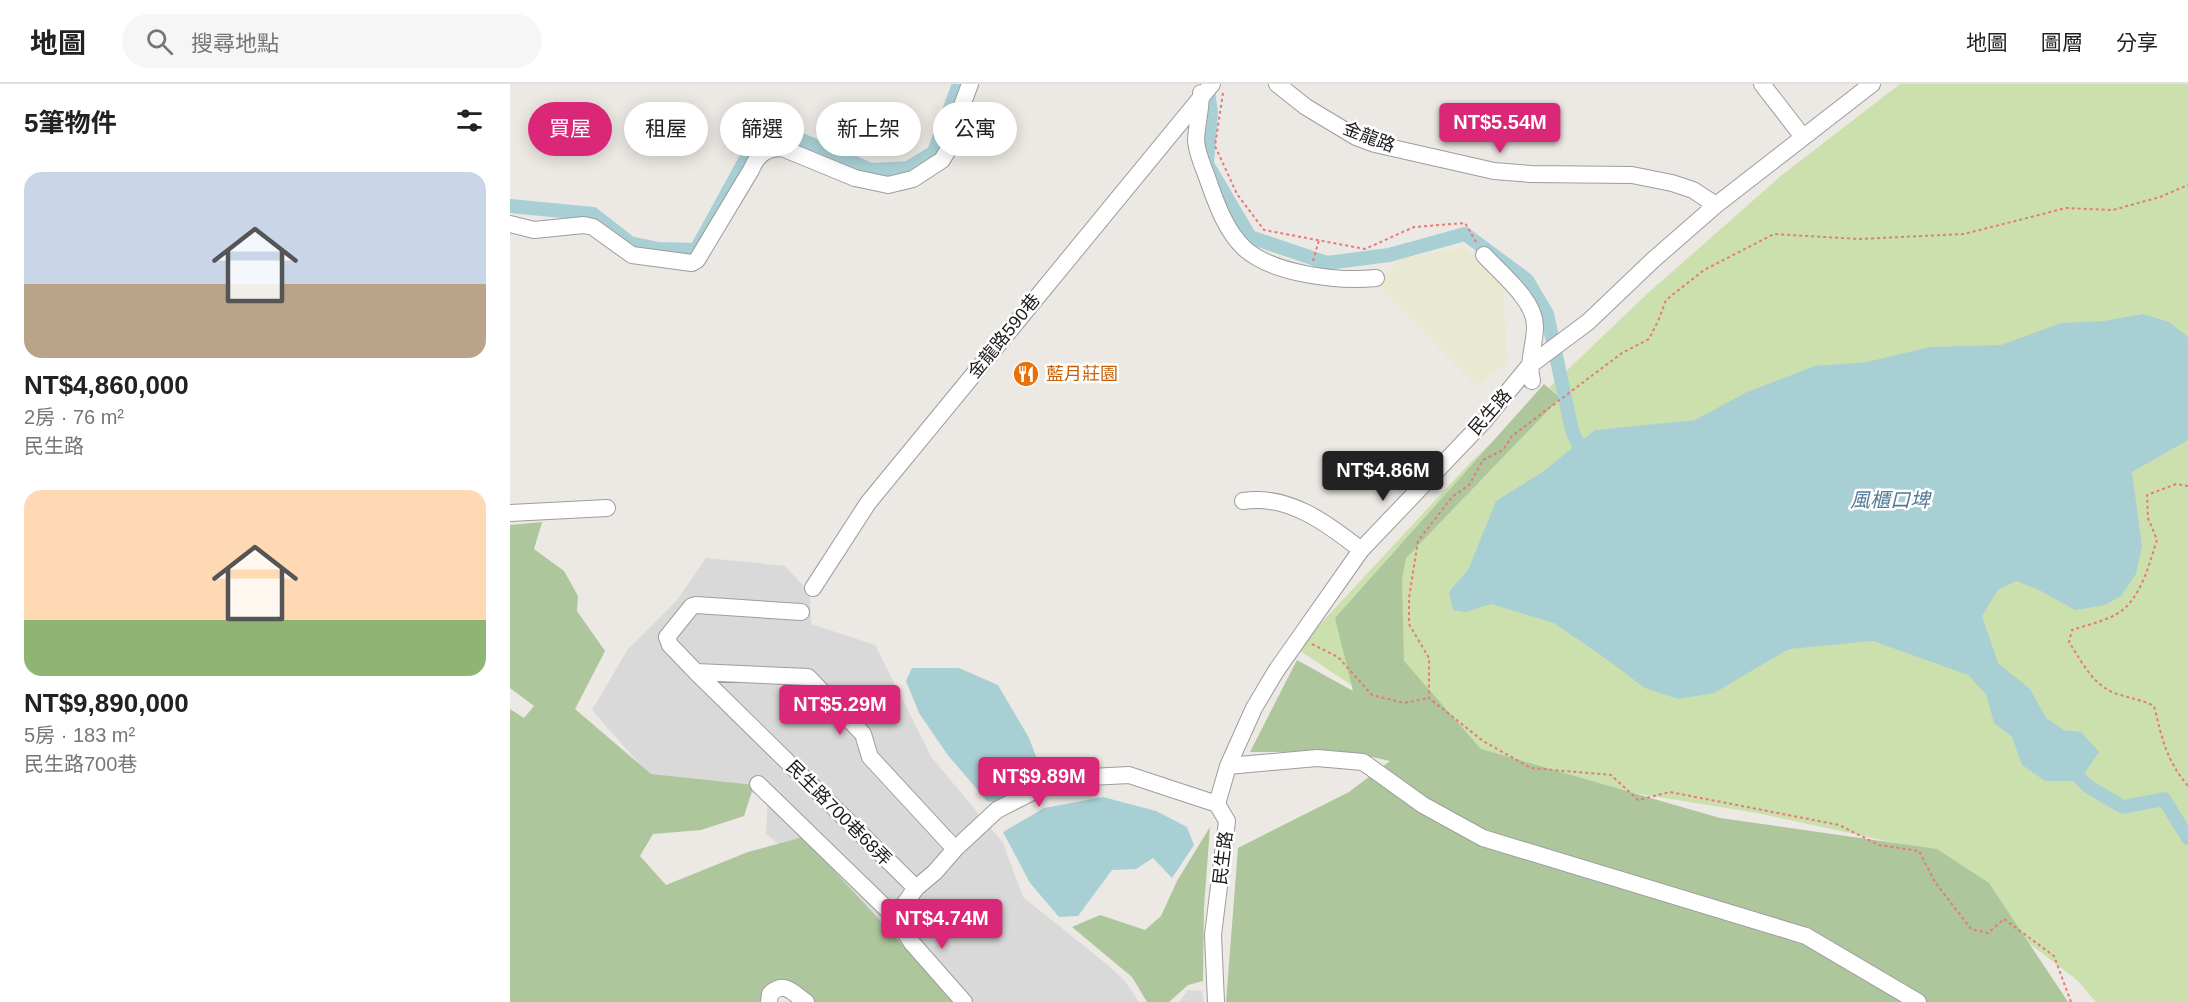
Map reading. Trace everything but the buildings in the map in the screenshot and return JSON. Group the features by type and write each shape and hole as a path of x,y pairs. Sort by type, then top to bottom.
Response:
{"street":[{"path":"510,224 534,230 584,225 593,227 632,255 692,263 697,260 751,170 755,159 762,154 772,148 782,148 855,178 888,185 913,179 942,160 948,150 951,135 970,84"},
{"name":"金龍路","path":"1277,84 1306,108 1375,144 1494,171 1641,176 1693,190 1716,205"},
{"path":"1762,84 1803,136"},
{"name":"民生路","path":"1216,1002 1213,935 1227,821 1217,804 1228,766 1254,708 1275,671 1360,550 1531,374 1653,260 1716,205 1872,84"},
{"path":"1205,89 1196,141 1218,208 1242,246 1264,261 1309,275 1350,280 1376,278"},
{"name":"金龍路590巷","path":"813,588 868,503 1205,89"},
{"path":"1484,255 1527,302 1534,316 1531,374"},
{"path":"1243,501 1259,498 1289,504 1332,527 1360,550"},
{"path":"510,513 607,508"},
{"name":"民生路700巷68弄","path":"801,612 696,604 667,637 670,645 696,672 916,888"},
{"path":"696,672 808,677 862,734 870,757 955,849"},
{"path":"1228,766 1317,758 1363,762 1423,805 1483,838 1806,936 1918,1002"},
{"path":"895,917 916,888 997,810 1050,783 1070,778 1129,775 1217,804"},
{"path":"758,784 895,917 912,943 964,1002"},
{"path":"769,1002 770,994 782,986 787,987 806,1002"}],"path":[{"path":"1224,84 1215,146 1237,194 1264,230 1365,249 1414,227 1466,223 1484,255"},
{"path":"1429,698 1429,658 1408,624 1409,598 1418,541 1452,497 1469,485 1483,460 1503,450 1512,436 1622,353 1649,339 1666,300 1704,270 1774,234 1859,239 1964,234 2066,208 2113,210 2160,197 2188,185"},
{"path":"1309,275 1319,240"},
{"path":"2188,486 2176,484 2147,495 2148,518 2157,540 2144,577 2128,606 2110,617 2072,630 2069,642 2095,682 2115,694 2141,700 2154,706 2165,750 2177,773 2188,786"},
{"path":"1299,637 1338,657 1372,695 1404,703 1429,698 1483,741 1531,768 1611,775 1638,800 1670,792 1839,825 1879,845 1919,851 1935,882 1971,929 1988,933 2004,919 2054,956 2071,1002"}],"shaded area":[{"path":"706,558 785,566 810,593 811,624 875,645 932,758 1003,843 1023,897 1109,966 1125,981 1139,1002 968,1002 895,916 872,935 813,872 766,834 768,795 651,777 592,710 628,649 677,600"},
{"path":"1188,990 1202,991 1204,1002 1179,1002"}],"green space":[{"path":"1900,84 2188,84 2188,1002 2096,1002 2077,980 1900,844 1757,813 1609,789 1455,754 1297,649 1469,464 1648,293 1782,175"},
{"path":"1465,247 1503,284 1507,364 1476,385 1377,284 1400,259"},
{"path":"1544,384 1560,398 1406,558 1402,579 1404,661 1481,749 1720,818 1937,849 1989,883 2068,1002 1226,1002 1238,848 1349,792 1390,761 1350,752 1250,752 1297,660 1353,691 1335,618"},
{"path":"542,522 534,549 564,571 578,596 577,611 605,651 575,709 651,774 754,785 744,816 701,830 653,834 640,856 666,885 748,852 803,837 955,1002 811,1002 796,991 765,1002 510,1002 510,709 524,718 534,706 510,688 510,525"},
{"path":"1210,827 1204,907 1203,981 1188,985 1169,1002 1147,1002 1132,977 1072,927 1100,915 1145,930 1161,916 1177,881"}],"water":[{"name":"風櫃口埤","path":"2143,314 2169,322 2188,337 2188,440 2132,472 2142,546 2136,574 2121,596 2105,605 2075,610 2039,590 2016,581 1998,590 1982,616 1998,663 2030,689 2046,718 2064,730 2081,732 2099,752 2079,781 2045,781 2022,765 2012,737 1994,723 1986,694 1968,675 1873,641 1789,649 1714,693 1678,699 1645,688 1554,623 1491,604 1466,612 1453,610 1449,592 1468,570 1496,501 1541,473 1595,430 1695,420 1747,392 1815,366 1867,362 1930,347 2001,345 2061,323 2104,321"},
{"path":"912,668 959,668 998,685 1029,738 1042,772 1033,787 1003,804 987,801 947,754 919,713 906,681"},
{"path":"1103,797 1156,811 1187,827 1194,845 1172,878 1153,858 1136,869 1112,870 1078,916 1059,917 1030,883 1003,832 1044,808"}],"waterway":[{"path":"510,206 593,214 630,243 658,249 696,250 749,153 764,138 785,133 871,170 908,168 934,152 959,84"},
{"path":"1207,84 1211,113 1207,164 1250,237 1327,263 1389,255 1465,234 1527,280 1547,314 1572,430 1578,444 1592,452"},
{"path":"2068,767 2089,787 2123,807 2164,799 2188,838"}],"place":[{"name":"藍月莊園","path":"1026,374"}]}
